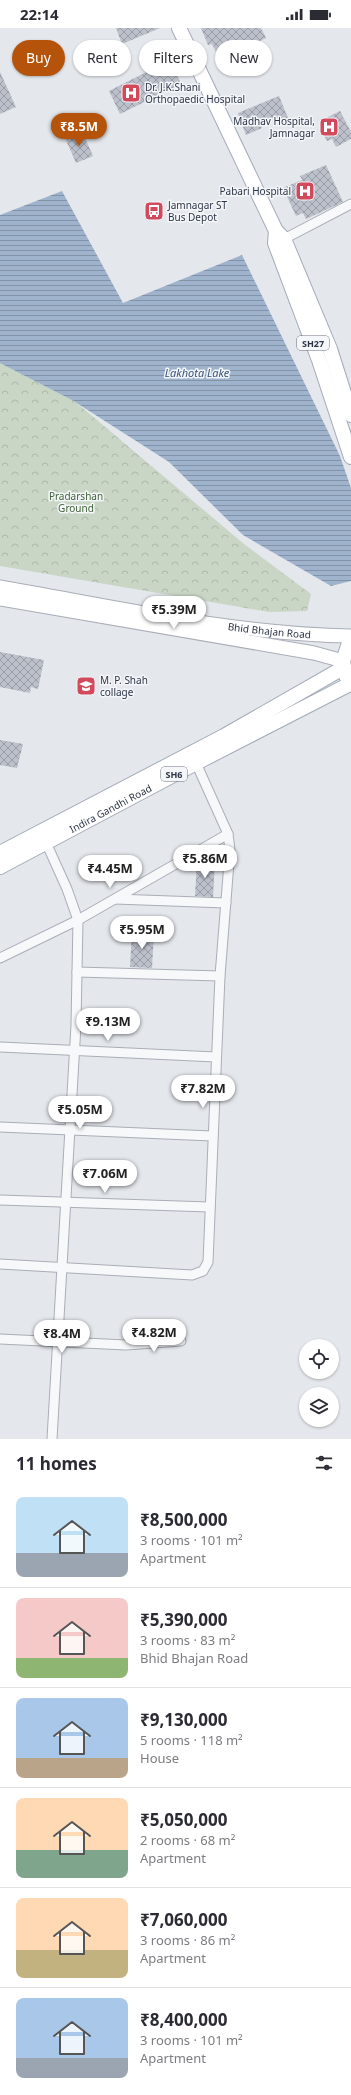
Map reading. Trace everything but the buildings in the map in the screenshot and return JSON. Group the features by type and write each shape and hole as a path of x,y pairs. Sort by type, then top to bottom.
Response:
{"main road":[{"name":"SH27","path":"182,29 280,235 330,349 351,415"},
{"name":"SH27","path":"280,235 275,243 319,360 351,457"},
{"name":"Bhid Bhajan Road","path":"0,587 253,630 300,635 351,637"},
{"name":"Bhid Bhajan Road","path":"0,599 314,654 343,665"},
{"path":"343,665 351,637"},
{"name":"SH6","path":"343,665 351,685"},
{"name":"Indira Gandhi Road","path":"0,867 44,838 224,736 343,665"},
{"name":"Indira Gandhi Road","path":"0,853 44,838 351,685"}],"street":[{"path":"280,235 351,204"},
{"path":"0,1264 192,1275 203,1271 208,1262 209,1207 220,976 230,850 228,834 196,763"},
{"path":"0,958 78,920 228,834"},
{"path":"44,838 69,894 78,920 74,1051 52,1439"},
{"path":"115,899 226,903"},
{"path":"77,972 220,976"},
{"path":"0,1047 216,1058"},
{"path":"0,1127 212,1136"},
{"path":"0,1200 209,1207"},
{"path":"0,1340 126,1345 181,1341"}],"green space":[{"name":"Pradarshan Ground","path":"0,354 72,399 244,544 311,594 307,611 269,612 0,566"}],"water":[{"name":"Lakhota Lake","path":"62,191 123,303 242,255 340,456 351,488 351,581 331,586 243,535 169,462 72,400 0,363 0,215"}],"place":[{"name":"Dr. J.K.Shani Orthopaedic Hospital","path":"131,93"},
{"name":"Madhav Hospital, Jamnagar","path":"329,127"},
{"name":"Pabari Hospital","path":"305,191"},
{"name":"Jamnagar ST Bus Depot","path":"154,211"},
{"name":"M. P. Shah collage","path":"86,686"}]}
